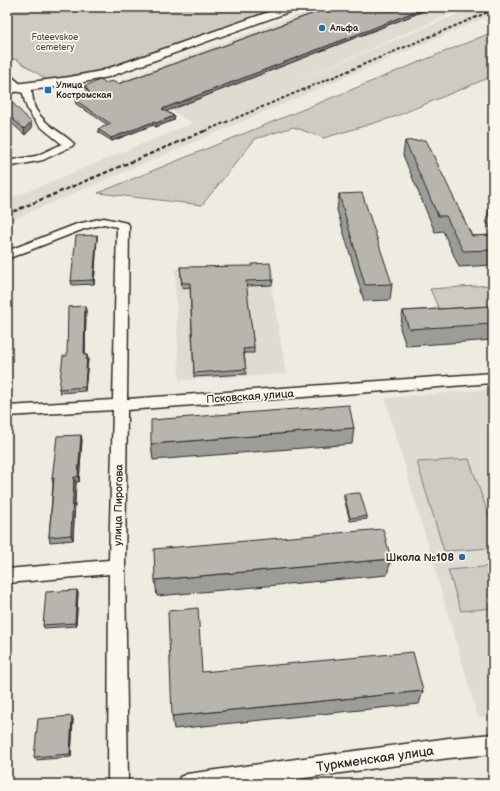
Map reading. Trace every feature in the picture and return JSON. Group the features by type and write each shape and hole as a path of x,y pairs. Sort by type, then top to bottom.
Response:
{"street":[{"path":"13,88 70,81 104,74 293,7"},
{"path":"7,77 13,88 28,94 27,102 34,115 68,144 39,159 7,164"},
{"name":"улица Пирогова","path":"7,256 82,226 104,221 123,225 117,566 118,784"},
{"name":"Псковская улица","path":"7,412 493,378"},
{"path":"7,576 117,566"},
{"name":"Туркменская улица","path":"186,784 493,744"}],"shaded area":[{"path":"320,7 467,7 286,85 475,7 493,7 493,14 7,222 7,200 193,123 120,81"},
{"path":"268,265 286,374 179,380 175,269"},
{"name":"Школа №108","path":"493,389 493,716 478,717 385,398"}],"green space":[{"name":"Fateevskoe cemetery","path":"7,7 281,7 100,70 47,80 16,59 7,60"},
{"path":"493,32 493,76 394,117 324,138 293,127 255,139 202,205 98,193"},
{"path":"491,285 493,289 493,308 440,312 430,289"},
{"path":"469,459 493,528 493,548 444,551 417,462"},
{"path":"493,566 493,608 461,611 448,570"}],"building":[{"path":"331,7 426,7 162,109 174,116 156,123 153,122 111,138 98,129 111,124 75,100 91,95 85,86 100,80 105,83 112,81 118,84"},
{"path":"7,97 31,122 24,129 7,114"},
{"path":"426,140 472,236 493,235 493,250 463,251 446,216 438,216 405,141"},
{"path":"362,193 392,284 365,285 339,194"},
{"path":"97,235 93,280 71,281 76,236"},
{"path":"270,263 273,280 246,281 254,348 243,349 246,369 194,373 190,283 182,283 180,267 252,266 252,264"},
{"path":"85,306 84,355 87,355 85,387 59,389 63,356 67,356 68,307"},
{"path":"493,306 493,324 409,329 403,311"},
{"path":"349,405 354,428 151,444 151,420"},
{"path":"81,435 78,477 74,477 71,535 49,537 54,478 52,479 57,436"},
{"path":"360,493 367,516 350,518 344,494"},
{"path":"383,529 391,559 155,580 154,549"},
{"path":"77,590 75,623 43,625 46,592"},
{"path":"198,608 202,672 413,652 423,691 172,716 168,611"},
{"path":"72,716 70,754 34,757 38,719"}],"railway":[{"path":"205,131 493,10"},
{"path":"7,214 207,130"}],"place":[{"name":"Альфа","path":"322,28"},
{"name":"Улица Костромская","path":"48,90"},
{"name":"Школа №108","path":"462,557"}]}
